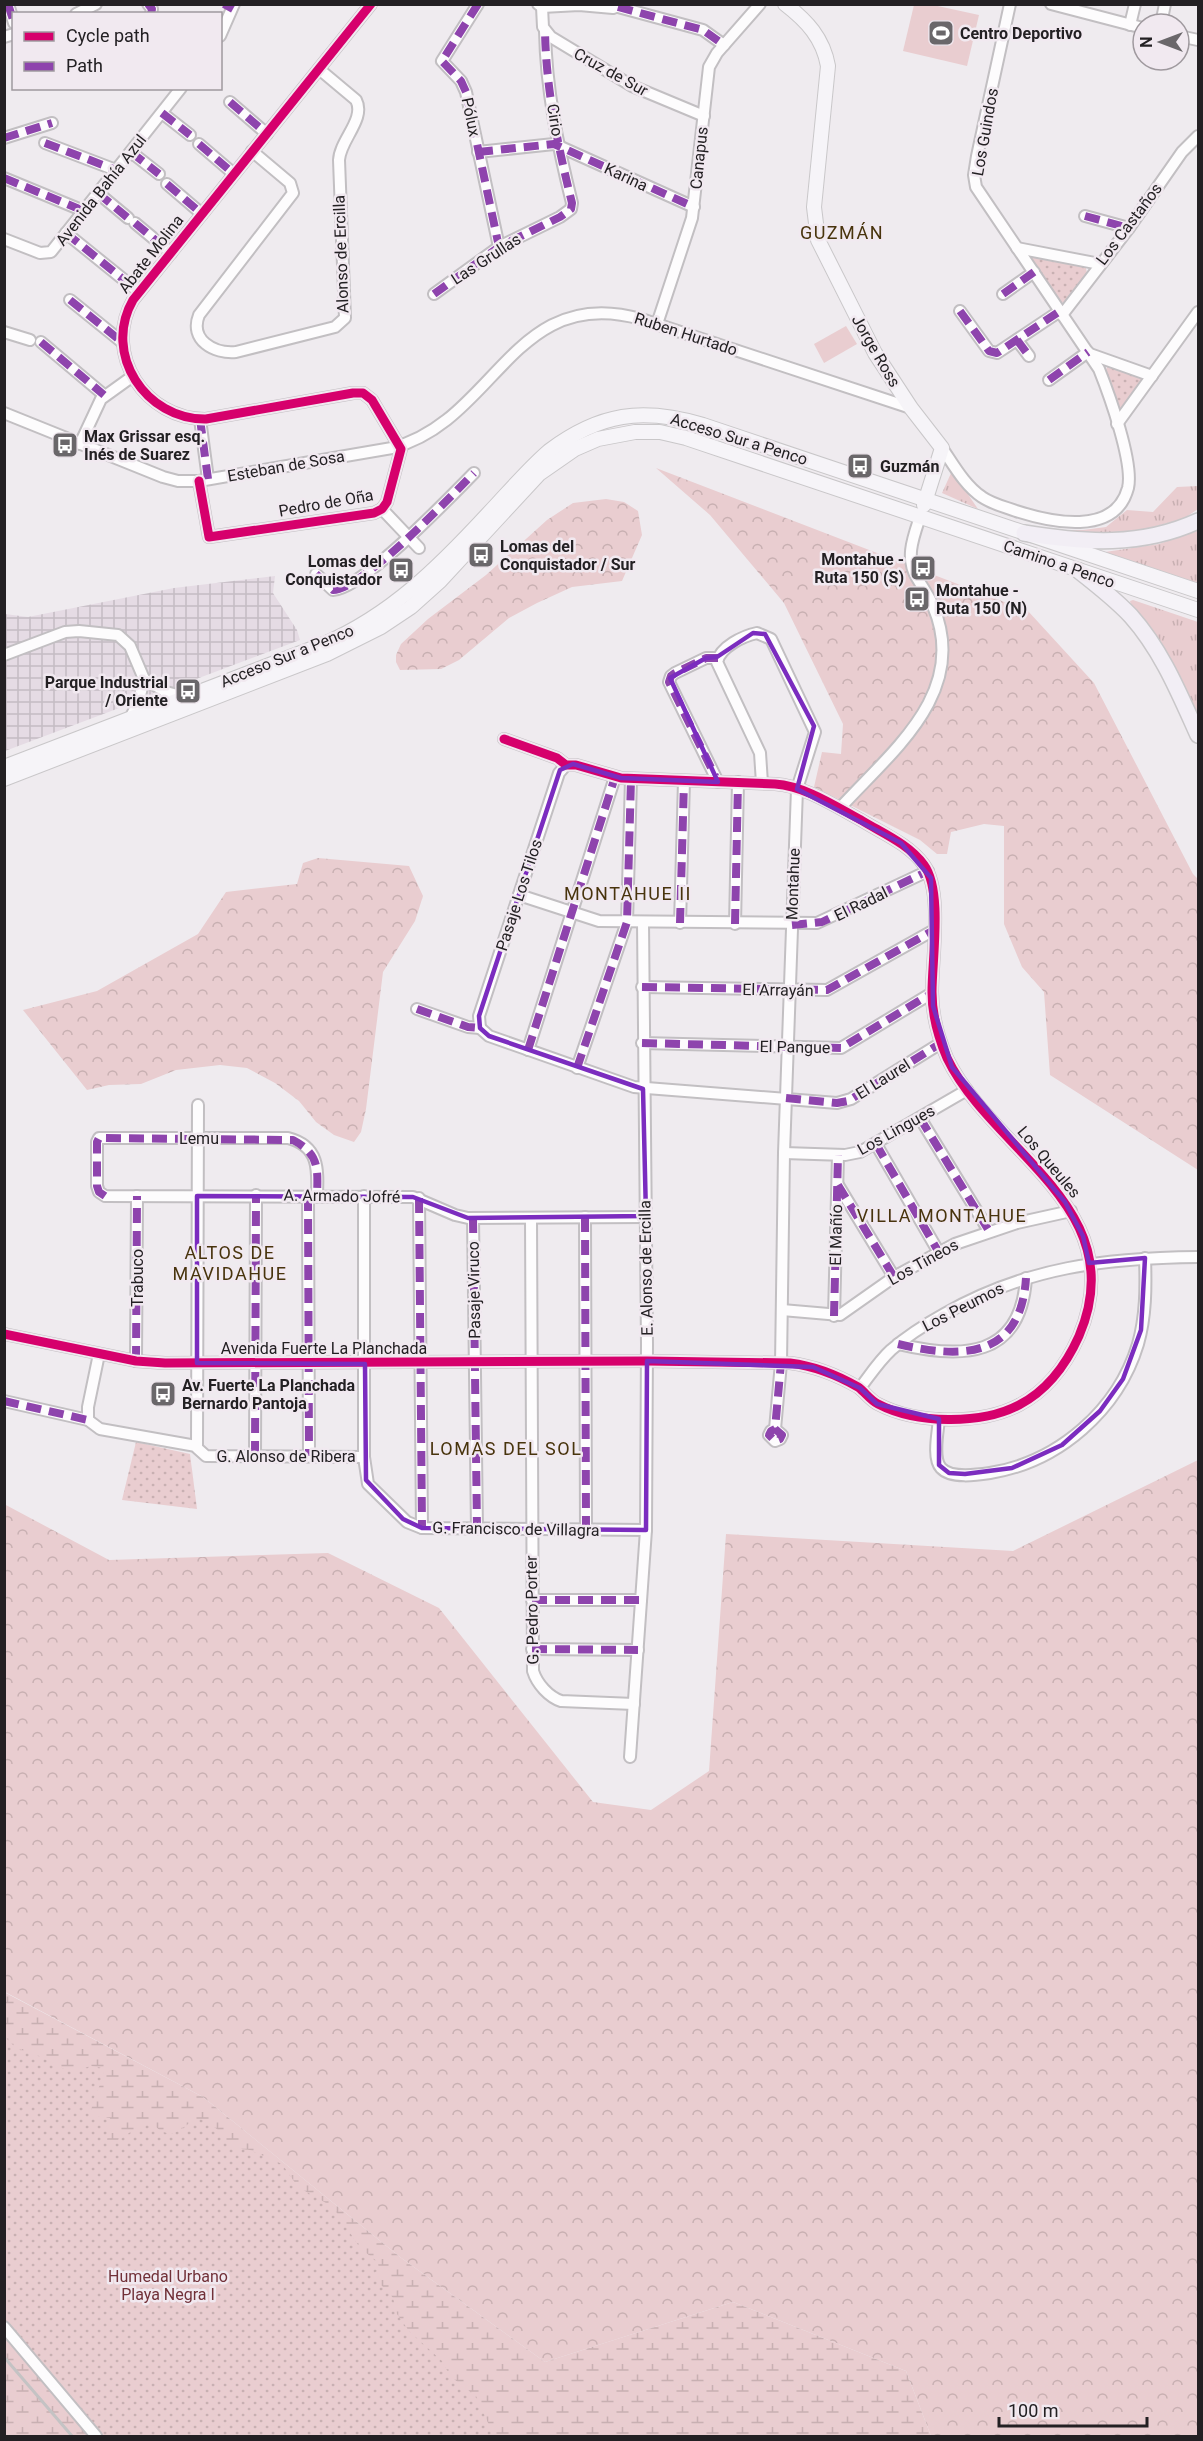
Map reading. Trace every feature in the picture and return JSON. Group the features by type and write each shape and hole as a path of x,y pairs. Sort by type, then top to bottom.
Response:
{"highway":[{"path":"1024,533 1073,540 1123,541 1157,536 1198,521"},
{"path":"1079,571 1117,602 1151,641 1175,683 1198,735"}],"main road":[{"name":"Jorge Ross","path":"785,4 814,30 826,52 828,66 814,207 815,230 822,250 866,335 911,408 942,448"},
{"name":"Acceso Sur a Penco","path":"4,767 340,637 380,614 430,574 531,467 549,451 579,431 614,418 646,414 688,420 926,499"},
{"name":"Acceso Sur a Penco","path":"4,779 327,654 381,627 411,607 440,580 539,474 575,449 604,438 622,433 647,432 680,436 920,517"},
{"path":"920,517 942,448"},
{"name":"Camino a Penco","path":"926,499 1198,591"},
{"name":"Camino a Penco","path":"920,517 1198,610"}],"street":[{"path":"80,12 96,4"},
{"name":"Abate Molina","path":"371,4 139,292 124,318 122,342 125,360 142,390 162,406 177,414 200,419 358,393 367,395 372,400 400,445"},
{"name":"Pólux","path":"478,4 442,61 464,86 498,247"},
{"name":"Canapus","path":"657,324 690,229 709,67 724,45 760,4"},
{"name":"Los Guindos","path":"1010,4 974,175 976,188 1089,353 1106,387 1129,470 1125,496"},
{"path":"1051,4 1130,25 1135,4"},
{"path":"222,30 230,6"},
{"path":"545,31 540,6 620,6 703,30 724,45"},
{"name":"Cruz de Sur","path":"545,31 616,78 704,116"},
{"name":"Cirio","path":"545,31 548,77 559,146 572,203 571,209"},
{"name":"Alonso de Ercilla","path":"252,151 290,183 293,194 199,315 196,326 200,339 212,349 222,352 236,352 335,327 345,318 339,160 340,150 359,113 359,106 356,100 319,69"},
{"name":"Avenida Bahía Azul","path":"4,239 44,254 51,252 179,90"},
{"path":"230,102 267,134"},
{"path":"162,113 190,135"},
{"path":"4,138 52,123"},
{"name":"Los Castaños","path":"960,311 989,351 997,353 1061,313 1129,228 1182,152 1198,136"},
{"path":"45,143 116,170"},
{"path":"198,144 234,174"},
{"path":"478,152 547,144 559,146"},
{"name":"Karina","path":"559,146 694,207"},
{"path":"131,152 159,174"},
{"path":"4,178 84,211"},
{"path":"167,184 202,214"},
{"path":"98,193 171,253"},
{"name":"Las Grullas","path":"434,294 498,247 560,217 571,209"},
{"path":"1085,216 1129,228"},
{"path":"66,233 139,292"},
{"path":"1017,248 1100,264"},
{"path":"1003,294 1034,272"},
{"path":"70,300 122,342"},
{"name":"Ruben Hurtado","path":"480,389 528,340 546,327 566,318 586,313 608,312 657,324 911,408"},
{"path":"1117,424 1198,312"},
{"path":"4,332 35,341 104,395"},
{"path":"1017,340 1029,356"},
{"path":"1049,380 1089,353 1152,376"},
{"path":"80,444 96,406 104,395 132,376"},
{"name":"Esteban de Sosa","path":"4,413 163,477 178,481 203,480 400,445 415,440 440,424 480,389"},
{"path":"200,419 203,480"},
{"name":"Pedro de Oña","path":"203,480 209,537 374,513 382,509 387,502 400,457 400,445"},
{"name":"Jorge Ross","path":"942,448 969,486 982,497 1038,517 1072,522 1092,520 1112,512 1125,496"},
{"path":"315,574 330,589 338,590 368,570 409,537 474,473"},
{"name":"Pedro de Oña","path":"382,509 419,548"},
{"path":"504,739 557,758 566,765 576,765 615,777 785,785 840,808 914,726 930,703 939,684 944,655 942,633 934,608 916,577 911,562 910,545 920,517"},
{"path":"4,655 65,632 112,634 123,638 130,646 144,679 140,700 130,719"},
{"name":"Montahue","path":"718,658 724,649 753,633 762,633 771,639 814,726 814,740 797,789 784,1153 781,1363 776,1429"},
{"path":"718,782 669,682 675,673 706,658 718,658 720,670 760,753 762,783"},
{"path":"144,679 158,688 185,697"},
{"name":"Pasaje Los Tilos","path":"480,1028 479,1016 559,772 566,765"},
{"path":"528,1050 615,777"},
{"path":"577,1068 627,922 631,778"},
{"path":"680,923 684,781"},
{"path":"735,924 738,782"},
{"name":"Los Queules","path":"647,1361 781,1363 813,1367 860,1388 877,1404 910,1414 939,1419 972,1419 1005,1411 1031,1397 1048,1383 1068,1358 1083,1325 1089,1298 1089,1263 1083,1236 1071,1211 1058,1193 967,1090 952,1068 941,1043 932,993 934,892 928,872 920,860 901,843 840,808"},
{"name":"El Radal","path":"519,895 599,921 792,925 822,922 928,872"},
{"name":"E. Alonso de Ercilla","path":"630,1757 646,1530 647,1361 642,1043 643,922"},
{"name":"El Arrayán","path":"642,987 823,990 831,988 934,930"},
{"name":"El Pangue","path":"642,1043 836,1048 846,1046 932,993"},
{"name":"El Laurel","path":"417,1009 468,1027 480,1028 489,1036 625,1084 844,1102 941,1043"},
{"name":"Los Lingues","path":"784,1153 838,1155 860,1152 967,1090"},
{"path":"196,1446 198,1105"},
{"path":"920,1118 989,1231"},
{"name":"Lemu","path":"105,1196 99,1192 97,1186 97,1142 99,1138 293,1140 304,1146 317,1163 313,1196 309,1456"},
{"path":"876,1144 938,1251"},
{"name":"El Mañío","path":"834,1316 838,1155"},
{"path":"837,1184 894,1277"},
{"path":"255,1456 256,1195"},
{"name":"A. Armado Jofré","path":"105,1196 256,1195 419,1198 459,1217 646,1217"},
{"name":"Trabuco","path":"136,1361 137,1196"},
{"name":"G. Francisco de Villagra","path":"364,1196 364,1456 368,1484 407,1522 422,1528 646,1530"},
{"path":"419,1198 422,1528"},
{"name":"Los Tineos","path":"834,1316 846,1311 894,1277 938,1251 989,1231 1071,1211"},
{"path":"585,1217 586,1530"},
{"name":"Pasaje Viruco","path":"473,1218 477,1529"},
{"name":"G. Pedro Porter","path":"531,1218 531,1530 534,1676 554,1698 566,1702 634,1704"},
{"name":"Los Peumos","path":"860,1388 875,1367 898,1344 954,1308 1026,1278 1089,1263 1145,1258 1198,1257"},
{"path":"939,1419 938,1461 942,1469 953,1474 989,1473 1012,1468 1038,1458 1072,1437 1092,1421 1108,1401 1123,1379 1134,1356 1144,1314 1145,1258"},
{"path":"898,1344 952,1353 975,1351 990,1345 1002,1336 1017,1318 1024,1299 1026,1278"},
{"path":"782,1310 834,1316"},
{"name":"Avenida Fuerte La Planchada","path":"4,1334 136,1361 421,1363 647,1361"},
{"path":"88,1420 88,1407 99,1354"},
{"name":"G. Alonso de Ribera","path":"4,1401 88,1420 100,1429 196,1446 198,1451 206,1456 364,1456"},
{"path":"532,1600 641,1600"},
{"path":"532,1649 638,1650"},
{"path":"4,2327 96,2436"}],"highlighted area":[{"path":"753,633 765,634 814,726 797,789 901,843 931,878 933,1006 952,1067 1065,1202 1083,1236 1089,1263 1145,1258 1141,1330 1123,1379 1100,1411 1062,1445 1012,1468 965,1474 949,1473 939,1465 939,1419 877,1404 860,1388 813,1367 647,1361 646,1530 422,1528 403,1519 366,1480 365,1364 197,1363 197,1196 413,1197 468,1218 646,1216 643,1089 489,1036 480,1028 479,1016 560,770 573,764 621,778 718,782 670,678 706,658 717,657"}],"shaded area":[{"path":"275,576 273,593 297,630 300,640 5,751 5,614 28,617 174,588"}],"green space":[{"name":"Centro Deportivo","path":"914,5 933,5 979,15 967,66 903,51"},
{"path":"1030,254 1085,264 1087,273 1066,302 1059,303 1028,258"},
{"path":"846,326 857,344 824,363 814,344"},
{"path":"1108,365 1140,378 1143,382 1122,409 1118,409 1106,370"},
{"path":"656,468 1028,611 1094,683 1193,874 1198,879 1198,1170 1050,1075 1044,992 1022,967 1004,924 1004,826 984,824 951,832 947,854 937,854 920,840 814,787 822,752 841,754 843,724 784,603 710,515"},
{"path":"952,471 978,509 942,493"},
{"path":"1198,486 1198,509 1183,519 1118,536 1088,536 1058,530 1106,527 1127,510 1153,512 1177,487"},
{"path":"606,499 624,502 638,511 642,535 622,581 572,587 537,603 509,618 459,660 441,669 400,670 396,662 396,655 401,644 428,619 486,575 547,520 573,503"},
{"path":"1198,529 1198,583 1105,552 1159,544"},
{"path":"1133,600 1198,622 1198,721 1156,636 1131,605 1130,601"},
{"path":"318,858 409,866 423,896 415,921 383,972 366,1109 361,1132 354,1142 334,1135 316,1122 299,1101 275,1083 247,1068 220,1065 176,1070 141,1084 109,1085 87,1090 23,1010 97,991 198,934 226,892 297,884 303,863"},
{"path":"136,1442 190,1454 197,1509 122,1500"},
{"path":"1198,1460 1198,2436 931,2436 906,2371 733,2302 545,2362 400,2257 203,2097 5,1992 4,1504 109,1560 328,1553 439,1608 593,1802 651,1810 709,1771 726,1534 1013,1551"},
{"name":"Humedal Urbano Playa Negra I","path":"4,1992 203,2097 400,2257 545,2362 733,2302 906,2371 931,2436 5,2436"},
{"name":"Humedal Urbano Playa Negra I","path":"4,2036 16,2048 39,2056 62,2068 74,2071 91,2066 103,2068 102,2080 92,2104 92,2110 93,2116 110,2118 107,2141 119,2139 144,2125 152,2124 162,2132 172,2133 201,2119 217,2129 233,2148 250,2150 282,2164 298,2187 333,2207 360,2248 378,2262 379,2271 375,2272 374,2277 393,2298 397,2314 409,2331 442,2361 450,2376 476,2396 494,2436 101,2436 5,2324"}],"railway":[{"path":"4,2357 72,2436"}],"marked path":[{"path":"8,4 12,17"},
{"path":"148,4 151,12"},
{"path":"224,4 233,9"},
{"path":"478,4 442,61 461,81 466,92 499,247"},
{"path":"618,7 703,30 724,45"},
{"path":"434,294 499,247 560,217 571,209 572,203 550,96 545,31"},
{"path":"230,102 267,134"},
{"path":"162,113 190,135"},
{"path":"4,138 52,123"},
{"path":"45,143 116,170"},
{"path":"199,144 234,174"},
{"path":"478,152 554,144 694,207"},
{"path":"131,152 159,174"},
{"path":"4,178 84,211"},
{"path":"167,184 202,214"},
{"path":"98,193 128,218"},
{"path":"1085,216 1129,228"},
{"path":"135,223 171,253"},
{"path":"66,233 139,292"},
{"path":"1003,294 1034,272"},
{"path":"70,300 122,342"},
{"path":"960,311 989,351 997,353 1060,311"},
{"path":"1017,340 1029,356"},
{"path":"41,342 104,395"},
{"path":"1049,380 1088,352"},
{"path":"200,419 208,479"},
{"path":"316,574 333,590 347,586 406,540 474,473"},
{"path":"718,658 706,658 675,673 669,682 718,782"},
{"path":"528,1050 615,777"},
{"path":"577,1068 627,922 631,779"},
{"path":"680,923 684,781"},
{"path":"735,924 738,782"},
{"path":"792,925 822,922 928,871"},
{"path":"642,987 827,990 934,930"},
{"path":"642,1043 841,1048 932,993"},
{"path":"417,1009 468,1027 480,1028"},
{"path":"786,1098 837,1103 848,1101 941,1043"},
{"path":"920,1118 989,1231"},
{"path":"105,1196 99,1192 97,1186 97,1142 99,1138 293,1140 302,1145 312,1156 317,1169 317,1195"},
{"path":"876,1144 938,1251"},
{"path":"834,1316 838,1155"},
{"path":"838,1185 894,1277"},
{"path":"255,1456 256,1195"},
{"path":"136,1361 137,1196"},
{"path":"308,1196 309,1456"},
{"path":"419,1198 422,1528"},
{"path":"585,1217 586,1530"},
{"path":"473,1218 477,1529"},
{"path":"898,1344 944,1351 965,1351 984,1347 1000,1338 1013,1325 1022,1305 1026,1278"},
{"path":"775,1429 782,1435 775,1441 769,1435 775,1429 781,1363"},
{"path":"4,1401 88,1420"},
{"path":"532,1600 641,1600"},
{"path":"532,1649 638,1650"}],"cycle path":[{"path":"199,481 209,537 374,513 382,509 387,502 401,449 372,400 363,393 206,419 184,416 165,408 148,396 135,380 127,362 123,342 125,321 133,300 371,4"},
{"path":"4,1334 136,1361 165,1363 647,1361 790,1363 817,1369 842,1379 858,1387 875,1402 893,1411 948,1420 968,1419 1004,1412 1039,1392 1055,1376 1079,1336 1091,1291 1088,1252 1073,1217 1050,1184 968,1092 947,1058 936,1026 932,1001 935,926 933,891 930,877 918,858 886,834 830,803 797,788 775,784 621,778 576,765 566,765 557,758 504,739"}],"place":[{"name":"Centro Deportivo","path":"941,33"},
{"name":"Max Grissar esq. Inés de Suarez","path":"65,445"},
{"name":"Guzmán","path":"860,466"},
{"name":"Lomas del Conquistador / Sur","path":"481,555"},
{"name":"Montahue - Ruta 150 (S)","path":"923,568"},
{"name":"Lomas del Conquistador","path":"401,570"},
{"name":"Montahue - Ruta 150 (N)","path":"917,599"},
{"name":"Parque Industrial / Oriente","path":"188,691"},
{"name":"Av. Fuerte La Planchada Bernardo Pantoja","path":"163,1394"}],"district":[{"name":"GUZMÁN","path":"842,232"},
{"name":"MONTAHUE II","path":"628,893"},
{"name":"VILLA MONTAHUE","path":"942,1215"},
{"name":"ALTOS DE MAVIDAHUE","path":"230,1262"},
{"name":"LOMAS DEL SOL","path":"506,1448"}]}
